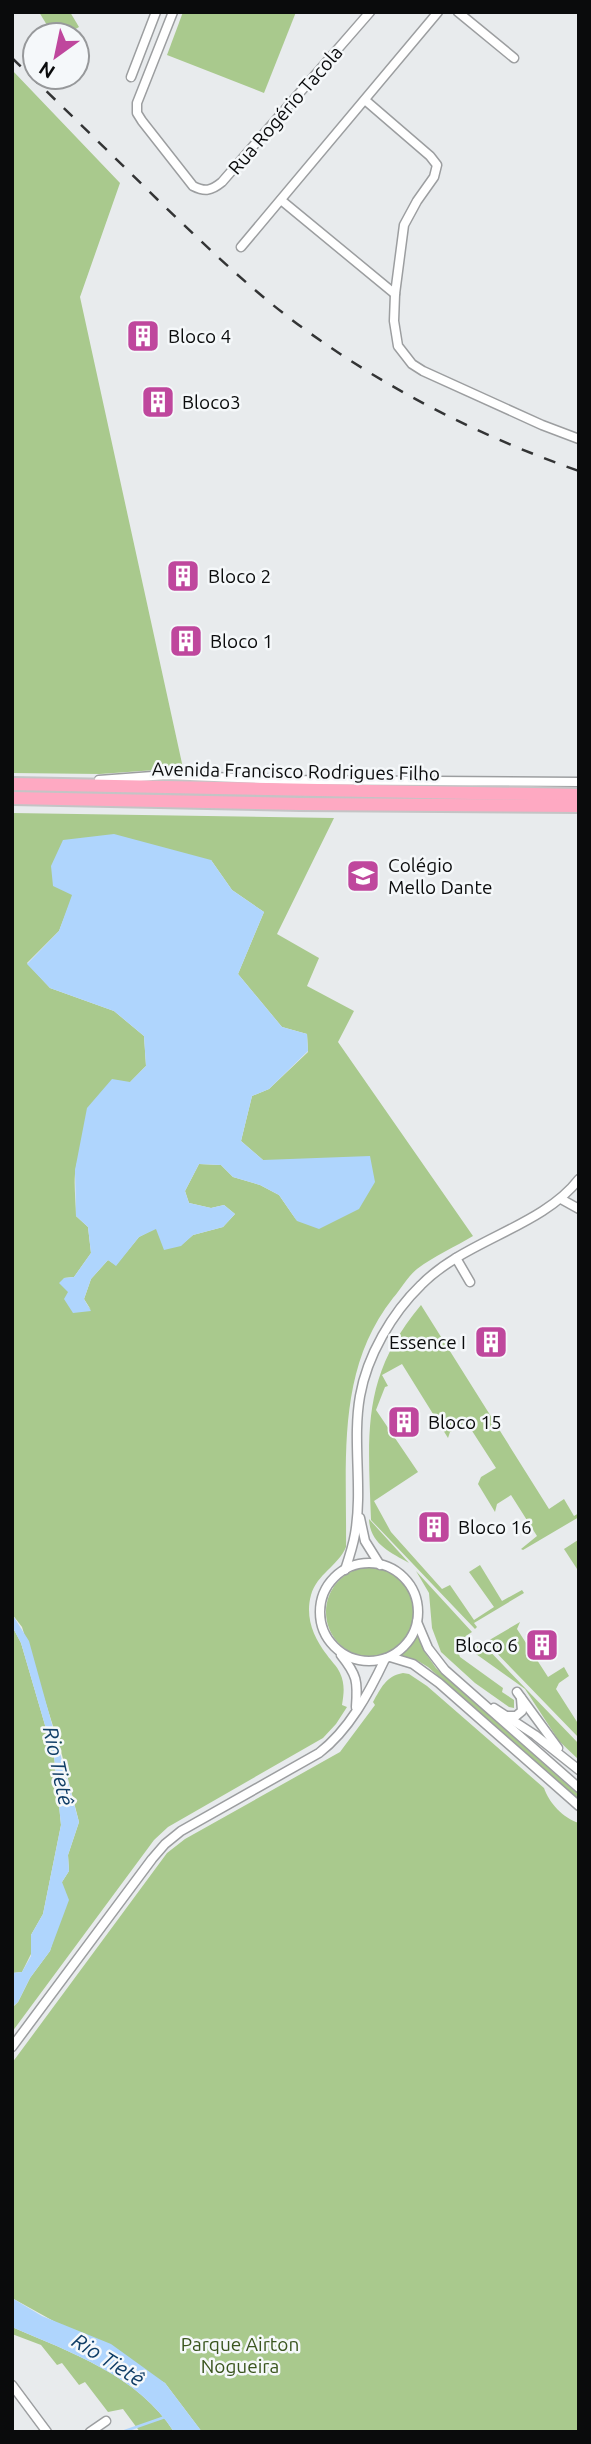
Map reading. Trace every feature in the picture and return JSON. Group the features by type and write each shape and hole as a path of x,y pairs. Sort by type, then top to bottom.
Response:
{"main road":[{"name":"Avenida Francisco Rodrigues Filho","path":"14,784 579,795"},
{"name":"Avenida Francisco Rodrigues Filho","path":"12,798 579,806"}],"street":[{"path":"131,77 156,12"},
{"name":"Rua Rogério Tacola","path":"172,12 137,103 137,113 193,186 204,191 214,189 222,182 370,12"},
{"path":"242,247 438,12"},
{"path":"458,12 514,58"},
{"path":"365,100 437,165 434,177 416,201 404,225 394,321 398,346 412,364 423,371 579,439"},
{"path":"281,200 396,294"},
{"path":"14,784 166,775 284,780 579,782"},
{"path":"345,1570 355,1536 358,1508 357,1437 360,1395 373,1356 386,1331 420,1285 456,1258 561,1199 579,1179"},
{"path":"561,1199 579,1209"},
{"path":"456,1258 470,1282"},
{"path":"358,1508 365,1541 380,1564"},
{"path":"355,1710 358,1684 356,1677 323,1628 321,1601 334,1578 345,1570 356,1565 380,1564 394,1570 406,1580 416,1600 417,1622 436,1660 579,1788"},
{"path":"12,2047 122,1897 165,1844 181,1831 319,1754 340,1734 388,1658 407,1643 417,1622"},
{"path":"338,1650 360,1660 388,1658 413,1664 439,1683 579,1807"},
{"path":"506,1715 516,1716 522,1711 523,1705 517,1692 571,1763"},
{"path":"475,1697 535,1735 579,1770"},
{"path":"12,2385 47,2432"},
{"path":"90,2432 106,2421"}],"green space":[{"path":"39,12 70,12 75,21 44,21"},
{"path":"183,12 296,12 264,93 167,55"},
{"path":"12,70 21,79 21,91 32,91 120,183 80,297 183,768 100,774 12,773"},
{"path":"12,813 334,818 277,934 319,958 307,986 354,1011 338,1042 473,1236 424,1264 408,1279 375,1326 353,1385 346,1449 346,1547 314,1588 309,1603 312,1626 318,1641 342,1677 342,1705 347,1707 323,1738 168,1827 154,1840 12,2032 12,2008 50,1951 57,1927 62,1882 69,1871 68,1855 79,1822 62,1755 22,1627 12,1614","holes":["211,860 232,890 264,912 238,974 282,1027 307,1034 308,1052 269,1089 252,1096 241,1141 263,1160 297,1221 279,1195 260,1185 233,1177 221,1165 199,1164 185,1191 189,1203 211,1208 224,1205 235,1214 223,1227 193,1235 180,1246 156,1228 139,1237 116,1265 108,1260 91,1279 84,1299 91,1310 64,1278 74,1277 91,1253 88,1227 76,1216 76,1167 86,1141 95,1127 115,1099 146,1066 144,1036 114,1011 50,988 27,963 59,931 73,895"]},
{"path":"421,1305 549,1509 564,1499 574,1516 579,1513 579,1517 521,1549 537,1536 511,1495 497,1504 495,1512 478,1484 481,1477 496,1468 465,1420 460,1427 450,1432 448,1438 402,1364 382,1375 388,1386 385,1387 376,1410 418,1472 374,1501 391,1532 442,1589 450,1585 474,1620 494,1607 469,1572 480,1565 502,1601 522,1590 524,1593 474,1623 477,1627 475,1629 371,1520 369,1459 372,1406 387,1357"},
{"path":"369,1519 409,1563 377,1541 370,1528"},
{"path":"579,1541 579,1572 564,1549"},
{"path":"371,1567 388,1571 403,1580 412,1595 416,1612 412,1629 403,1644 388,1653 371,1657 354,1653 339,1644 330,1629 326,1612 330,1595 339,1580 354,1571"},
{"path":"416,1571 472,1632 460,1642 460,1657 503,1688 502,1692 514,1700 514,1708 475,1683 441,1652 432,1628 429,1593"},
{"path":"520,1622 517,1629 548,1677 564,1667 569,1676 559,1683 556,1689 579,1725 579,1738 486,1642"},
{"path":"12,1626 21,1643 54,1756 61,1825 43,1914 31,1935 31,1954 22,1972 12,1973"},
{"path":"418,1634 424,1651 436,1668 579,1795 579,1801 428,1667 418,1661 399,1657"},
{"path":"480,1641 579,1744 579,1760 559,1741 525,1689 476,1654 475,1645"},
{"name":"Parque Airton Nogueira","path":"403,1673 427,1686 544,1788 562,1814 579,1823 579,2432 202,2432 165,2383 12,2298 12,2063 167,1853 185,1839 340,1752 375,1705 373,1702 385,1683"},
{"path":"12,2327 80,2356 123,2381 159,2412 174,2432 140,2432 123,2409 108,2412 85,2382 79,2385 62,2363 57,2365 41,2345 12,2334"}],"water":[{"path":"114,834 211,860 232,890 264,912 238,974 282,1027 307,1034 308,1051 269,1089 252,1096 241,1141 263,1160 370,1156 375,1182 359,1209 319,1229 297,1221 279,1195 260,1185 233,1177 221,1165 199,1164 185,1191 189,1203 211,1208 224,1205 235,1214 223,1227 193,1235 181,1246 164,1250 156,1229 139,1237 116,1266 108,1260 91,1279 84,1299 91,1311 73,1313 64,1299 68,1292 59,1283 64,1278 74,1277 91,1253 88,1227 76,1216 75,1170 87,1108 112,1079 130,1082 146,1066 144,1036 114,1011 50,988 27,964 59,931 72,895 53,886 51,866 63,840"},
{"name":"Rio Tietê","path":"12,1614 29,1641 79,1822 68,1855 69,1871 62,1882 69,1900 50,1951 30,1978 18,2002 12,2007 12,1973 22,1972 31,1956 31,1935 43,1914 61,1825 54,1756 21,1643 12,1626"},
{"name":"Rio Tietê","path":"12,2298 42,2316 111,2344 165,2383 202,2432 174,2432 142,2395 123,2381 80,2356 12,2327"}],"waterway":[{"path":"122,2432 165,2417"}],"railway":[{"path":"12,58 213,253 307,331 371,373 438,411 507,443 579,471"}],"place":[{"name":"Bloco 4","path":"143,336"},
{"name":"Bloco3","path":"158,402"},
{"name":"Bloco 2","path":"183,576"},
{"name":"Bloco 1","path":"186,641"},
{"name":"Colégio Mello Dante","path":"363,876"},
{"name":"Essence I","path":"491,1342"},
{"name":"Bloco 15","path":"404,1422"},
{"name":"Bloco 16","path":"434,1527"},
{"name":"Bloco 6","path":"542,1645"}]}
